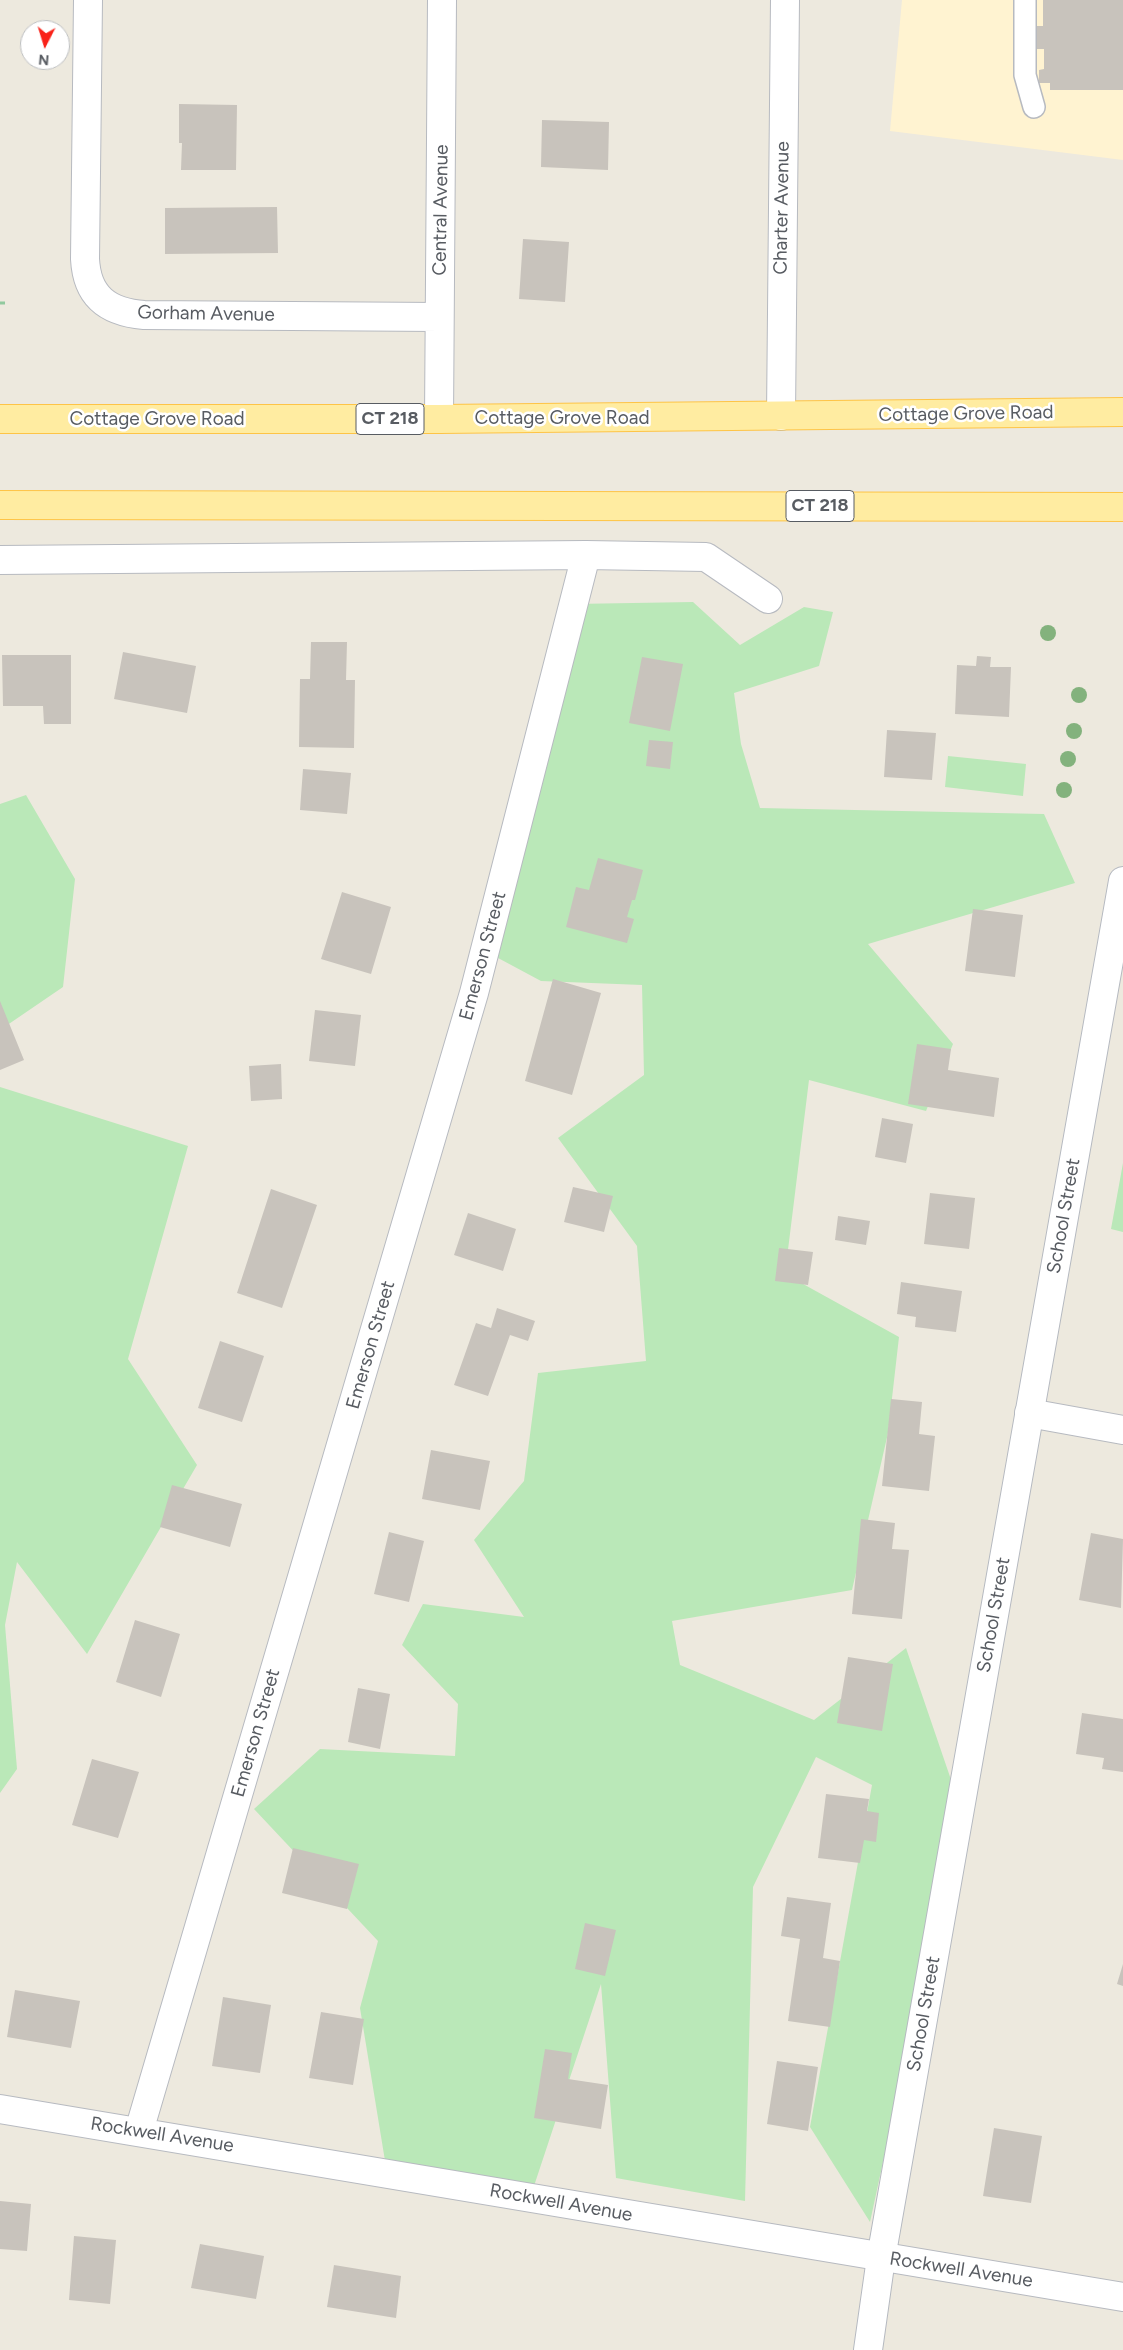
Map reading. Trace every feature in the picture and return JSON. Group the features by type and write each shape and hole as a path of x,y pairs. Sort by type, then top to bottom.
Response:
{"main road":[{"name":"Cottage Grove Road","path":"0,419 439,419 1123,412"},
{"name":"CT 218","path":"0,505 1123,507"}],"street":[{"name":"Gorham Avenue","path":"88,0 85,259 88,279 99,299 119,310 144,315 438,317"},
{"name":"Central Avenue","path":"439,419 438,317 442,119 442,0"},
{"name":"Charter Avenue","path":"780,416 785,0"},
{"path":"0,560 586,555 706,557 768,598"},
{"name":"Emerson Street","path":"139,2131 474,992 586,555"},
{"name":"School Street","path":"868,2350 881,2258 1123,881"},
{"path":"1029,1414 1123,1430"},
{"name":"Rockwell Avenue","path":"0,2109 1123,2297"}],"lane":[{"path":"1025,0 1024,75 1034,108"}],"shaded area":[{"path":"902,0 1123,0 1123,160 890,131"}],"green space":[{"path":"693,602 740,645 804,607 833,612 819,666 734,693 741,744 760,808 1044,814 1075,883 868,944 953,1044 926,1111 809,1080 785,1274 899,1337 888,1433 852,1590 672,1621 680,1665 814,1720 906,1648 960,1806 870,2222 810,2127 872,1785 816,1757 753,1887 745,2201 616,2178 601,1984 530,2198 387,2173 360,2008 378,1941 254,1809 320,1749 455,1756 458,1704 402,1645 423,1604 524,1617 474,1540 524,1481 538,1373 646,1361 637,1246 558,1138 644,1075 642,985 541,981 485,951 573,604"},
{"path":"948,756 1026,764 1023,796 945,787"},
{"path":"26,795 75,879 63,987 0,1030 0,804"},
{"path":"0,1087 188,1146 128,1359 197,1465 87,1654 17,1562 5,1625 17,1769 0,1793"},
{"path":"1123,1163 1123,1232 1111,1229"}],"building":[{"path":"1043,0 1123,0 1123,90 1050,90 1050,83 1039,83 1039,70 1044,69 1044,49 1037,49 1037,26 1043,26"},
{"path":"179,104 237,105 236,170 181,170 182,143 179,143"},
{"path":"542,120 609,122 608,170 541,167"},
{"path":"277,207 278,253 165,254 165,208"},
{"path":"523,239 569,242 565,302 519,299"},
{"path":"311,642 347,642 346,680 355,680 354,748 299,747 300,679 310,679"},
{"path":"123,652 196,666 187,713 114,699"},
{"path":"2,655 71,655 71,724 44,724 43,706 3,706"},
{"path":"977,656 991,657 990,667 1011,667 1009,717 955,714 957,665 976,666"},
{"path":"642,657 683,664 670,731 629,723"},
{"path":"887,730 936,733 932,780 884,777"},
{"path":"649,740 673,742 670,769 646,766"},
{"path":"303,769 351,773 347,814 300,810"},
{"path":"598,858 643,870 635,900 632,900 627,917 634,919 627,943 566,927 576,887 589,890"},
{"path":"342,892 391,907 371,974 321,959"},
{"path":"973,909 1023,915 1015,977 965,971"},
{"path":"553,979 601,993 572,1095 525,1081"},
{"path":"0,1001 24,1060 0,1070"},
{"path":"315,1010 361,1015 355,1066 309,1061"},
{"path":"917,1044 951,1049 948,1070 999,1078 994,1117 908,1104"},
{"path":"281,1064 282,1099 251,1101 249,1066"},
{"path":"882,1118 913,1124 906,1163 875,1157"},
{"path":"573,1187 613,1196 604,1232 564,1222"},
{"path":"271,1189 317,1205 282,1308 237,1293"},
{"path":"930,1193 975,1198 969,1249 924,1244"},
{"path":"468,1213 516,1229 503,1271 454,1255"},
{"path":"838,1216 870,1221 866,1245 835,1240"},
{"path":"779,1248 813,1252 808,1285 775,1281"},
{"path":"901,1282 962,1291 956,1332 915,1327 916,1317 897,1314"},
{"path":"497,1308 535,1321 528,1341 510,1335 488,1396 454,1385 476,1323 491,1328"},
{"path":"220,1341 264,1356 242,1422 198,1408"},
{"path":"891,1399 922,1402 919,1434 935,1436 929,1491 882,1486"},
{"path":"431,1450 490,1461 480,1510 422,1499"},
{"path":"172,1485 242,1504 230,1547 160,1527"},
{"path":"861,1519 895,1523 892,1549 909,1550 902,1619 852,1614"},
{"path":"389,1532 424,1541 409,1602 374,1594"},
{"path":"1091,1533 1123,1539 1121,1608 1079,1600"},
{"path":"135,1620 180,1634 161,1697 116,1682"},
{"path":"848,1657 893,1664 882,1731 837,1723"},
{"path":"358,1688 390,1694 380,1749 348,1742"},
{"path":"1082,1713 1123,1719 1123,1772 1102,1769 1104,1758 1076,1754"},
{"path":"92,1759 139,1772 118,1838 72,1825"},
{"path":"826,1794 869,1799 867,1811 879,1813 876,1842 864,1840 860,1863 818,1858"},
{"path":"293,1848 359,1864 347,1909 282,1893"},
{"path":"787,1897 831,1903 823,1958 840,1961 830,2027 788,2021 800,1939 781,1936"},
{"path":"585,1923 616,1930 605,1976 575,1969"},
{"path":"1123,1964 1123,1986 1117,1984"},
{"path":"15,1990 80,2001 71,2048 7,2037"},
{"path":"223,1997 271,2005 260,2073 212,2066"},
{"path":"321,2012 364,2019 353,2085 309,2078"},
{"path":"545,2049 572,2053 568,2079 608,2085 601,2129 534,2118"},
{"path":"777,2061 818,2067 808,2131 767,2124"},
{"path":"994,2128 1042,2136 1031,2203 983,2196"},
{"path":"0,2201 31,2204 27,2251 0,2249"},
{"path":"74,2236 116,2240 110,2304 69,2300"},
{"path":"200,2244 264,2256 256,2299 191,2288"},
{"path":"334,2265 401,2276 396,2318 327,2307"}]}
